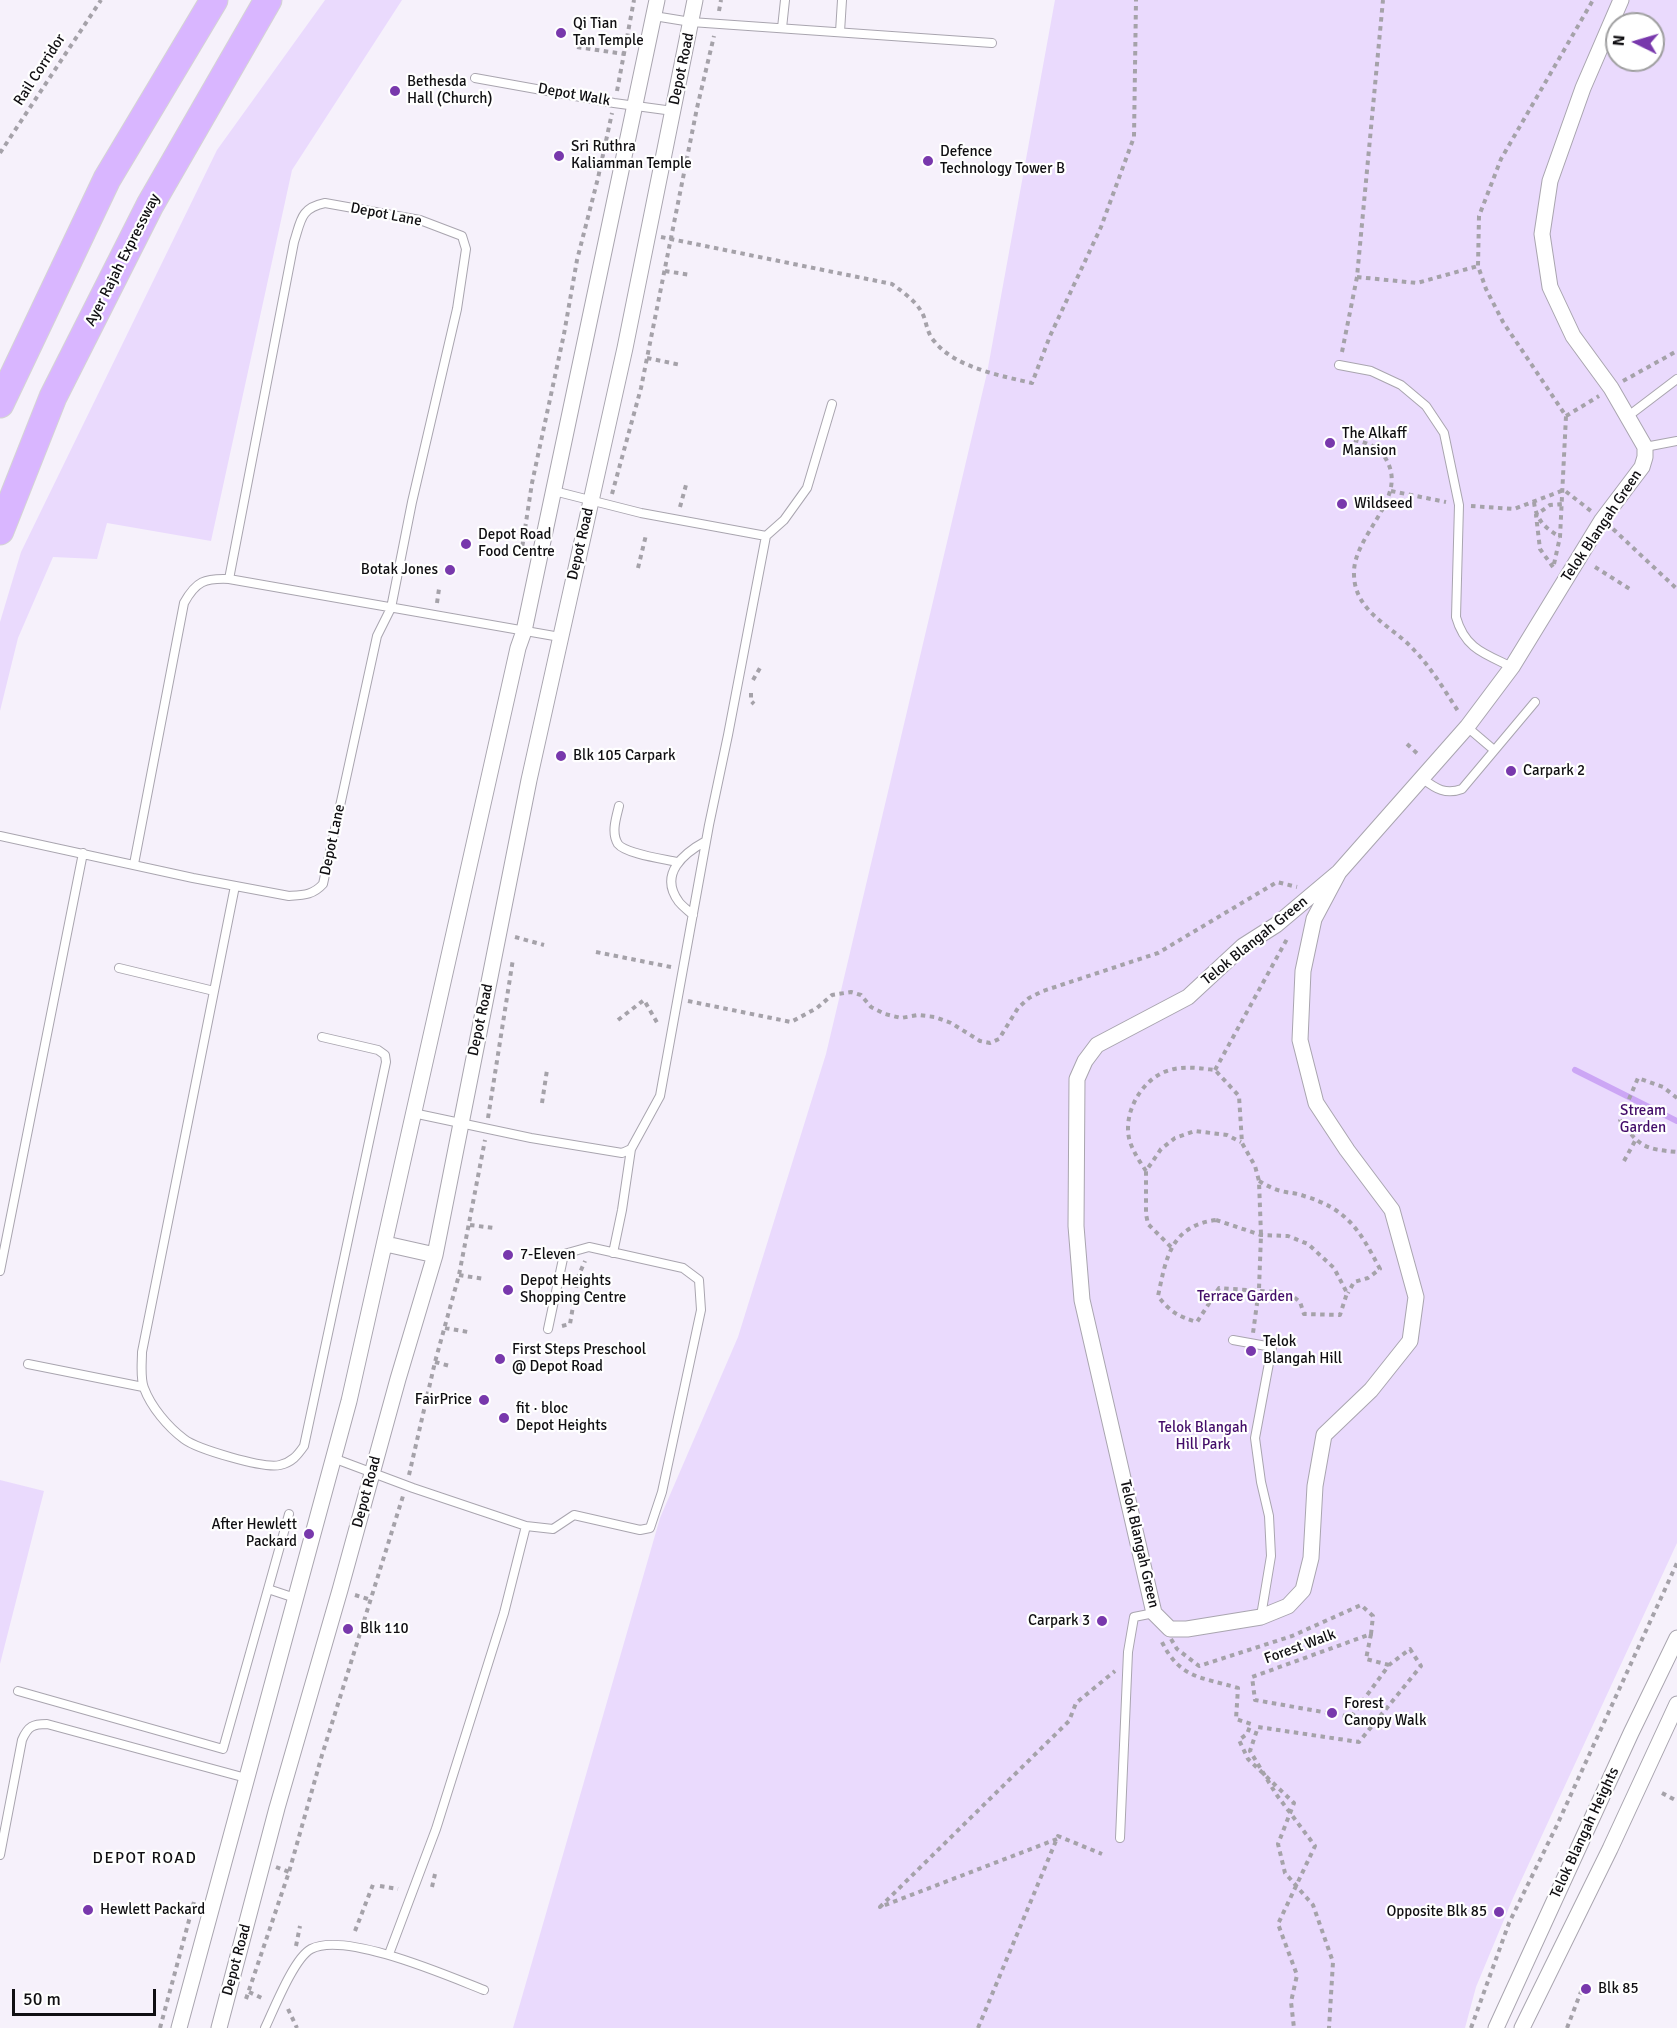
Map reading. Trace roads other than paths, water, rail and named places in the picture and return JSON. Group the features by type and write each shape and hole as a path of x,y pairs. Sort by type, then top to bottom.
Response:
{"highway":[{"path":"0,404 107,179 214,0"},
{"name":"Ayer Rajah Expressway","path":"0,531 53,397 107,290 150,205 268,0"}],"street":[{"path":"179,2028 349,1401 518,648 524,631 657,0"},
{"name":"Depot Road","path":"219,2028 277,1808 435,1255 529,780 623,359 695,0"},
{"path":"1621,0 1583,88 1550,181 1542,234 1550,287 1573,336 1611,388 1645,447"},
{"name":"Telok Blangah Green","path":"1339,872 1314,920 1303,971 1300,1040 1316,1103 1347,1150 1392,1210 1416,1297 1410,1341 1371,1390 1324,1435 1315,1486 1311,1558 1303,1590 1288,1606 1261,1617 1187,1629 1170,1629 1154,1613 1082,1300 1076,1226 1077,1079 1084,1061 1097,1045 1188,997 1243,946 1276,925 1339,872 1467,727 1512,667 1602,520 1642,467 1645,447"},
{"path":"386,1244 435,1255"},
{"name":"Telok Blangah Heights","path":"1496,2028 1677,1638"},
{"name":"Telok Blangah Heights","path":"1522,2028 1610,1849 1677,1704"}],"lane":[{"path":"782,28 785,0"},
{"path":"840,32 842,0"},
{"path":"654,16 691,22 992,43"},
{"name":"Depot Walk","path":"475,78 614,103 635,104 673,111"},
{"name":"Depot Lane","path":"0,836 289,896 304,896 316,892 323,884 377,636 391,608 412,502 457,309 466,249 462,236 420,220 325,203 314,205 304,212 294,242 229,579"},
{"path":"1339,365 1371,370 1401,385 1426,406 1444,433 1459,505 1456,617 1459,630 1475,649 1512,667"},
{"path":"1627,417 1677,379"},
{"path":"613,1253 631,1149 660,1096 706,841 766,536 784,520 807,488 832,404"},
{"path":"1645,447 1677,441"},
{"path":"554,491 641,513 766,536"},
{"path":"134,864 184,603 192,588 210,578 229,579 560,637"},
{"path":"1423,779 1439,790 1454,792 1462,789 1535,702"},
{"path":"1467,727 1494,750"},
{"path":"619,806 614,826 618,843 626,850 677,862"},
{"path":"693,915 679,902 672,889 673,875 677,862 706,841"},
{"path":"0,1271 83,853"},
{"path":"235,886 142,1352 143,1387 168,1425 185,1440 204,1449 262,1465 278,1466 296,1459 304,1446 386,1058 378,1050 322,1037"},
{"path":"119,968 214,991"},
{"path":"413,1113 622,1153 631,1149"},
{"path":"333,1458 526,1526 553,1529 574,1515 582,1513 640,1530 650,1528 662,1492 701,1310 699,1280 682,1268 589,1247 564,1254 548,1329"},
{"path":"1233,1340 1272,1347 1255,1438 1261,1482 1269,1516 1271,1556 1261,1617"},
{"path":"28,1364 143,1387"},
{"path":"18,1691 223,1749 289,1514"},
{"path":"389,1954 436,1829 504,1613 526,1526"},
{"path":"268,1589 295,1598"},
{"path":"1120,1838 1127,1662 1134,1617 1154,1613"},
{"path":"0,1855 22,1740 27,1728 35,1724 47,1724 246,1778"},
{"path":"265,2028 295,1967 310,1949 325,1944 389,1954 484,1990"}],"waterway":[{"path":"1575,1070 1677,1121"}],"place":[{"name":"Qi Tian Tan Temple","path":"561,33"},
{"name":"Bethesda Hall (Church)","path":"395,91"},
{"name":"Sri Ruthra Kaliamman Temple","path":"559,156"},
{"name":"Defence Technology Tower B","path":"928,161"},
{"name":"The Alkaff Mansion","path":"1330,443"},
{"name":"Wildseed","path":"1342,504"},
{"name":"Depot Road Food Centre","path":"466,544"},
{"name":"Botak Jones","path":"450,570"},
{"name":"Blk 105 Carpark","path":"561,756"},
{"name":"Carpark 2","path":"1511,771"},
{"name":"7-Eleven","path":"508,1255"},
{"name":"Depot Heights Shopping Centre","path":"508,1290"},
{"name":"Telok Blangah Hill","path":"1251,1351"},
{"name":"First Steps Preschool @ Depot Road","path":"500,1359"},
{"name":"FairPrice","path":"484,1400"},
{"name":"fit · bloc Depot Heights","path":"504,1418"},
{"name":"After Hewlett Packard","path":"309,1534"},
{"name":"Carpark 3","path":"1102,1621"},
{"name":"Blk 110","path":"348,1629"},
{"name":"Forest Canopy Walk","path":"1332,1713"},
{"name":"Hewlett Packard","path":"88,1910"},
{"name":"Opposite Blk 85","path":"1499,1912"},
{"name":"Blk 85","path":"1586,1989"}],"district":[{"name":"DEPOT ROAD","path":"145,1859"}],"park label":[{"name":"Stream Garden","path":"1643,1120"},
{"name":"Terrace Garden","path":"1245,1297"},
{"name":"Telok Blangah Hill Park","path":"1203,1436"}]}
